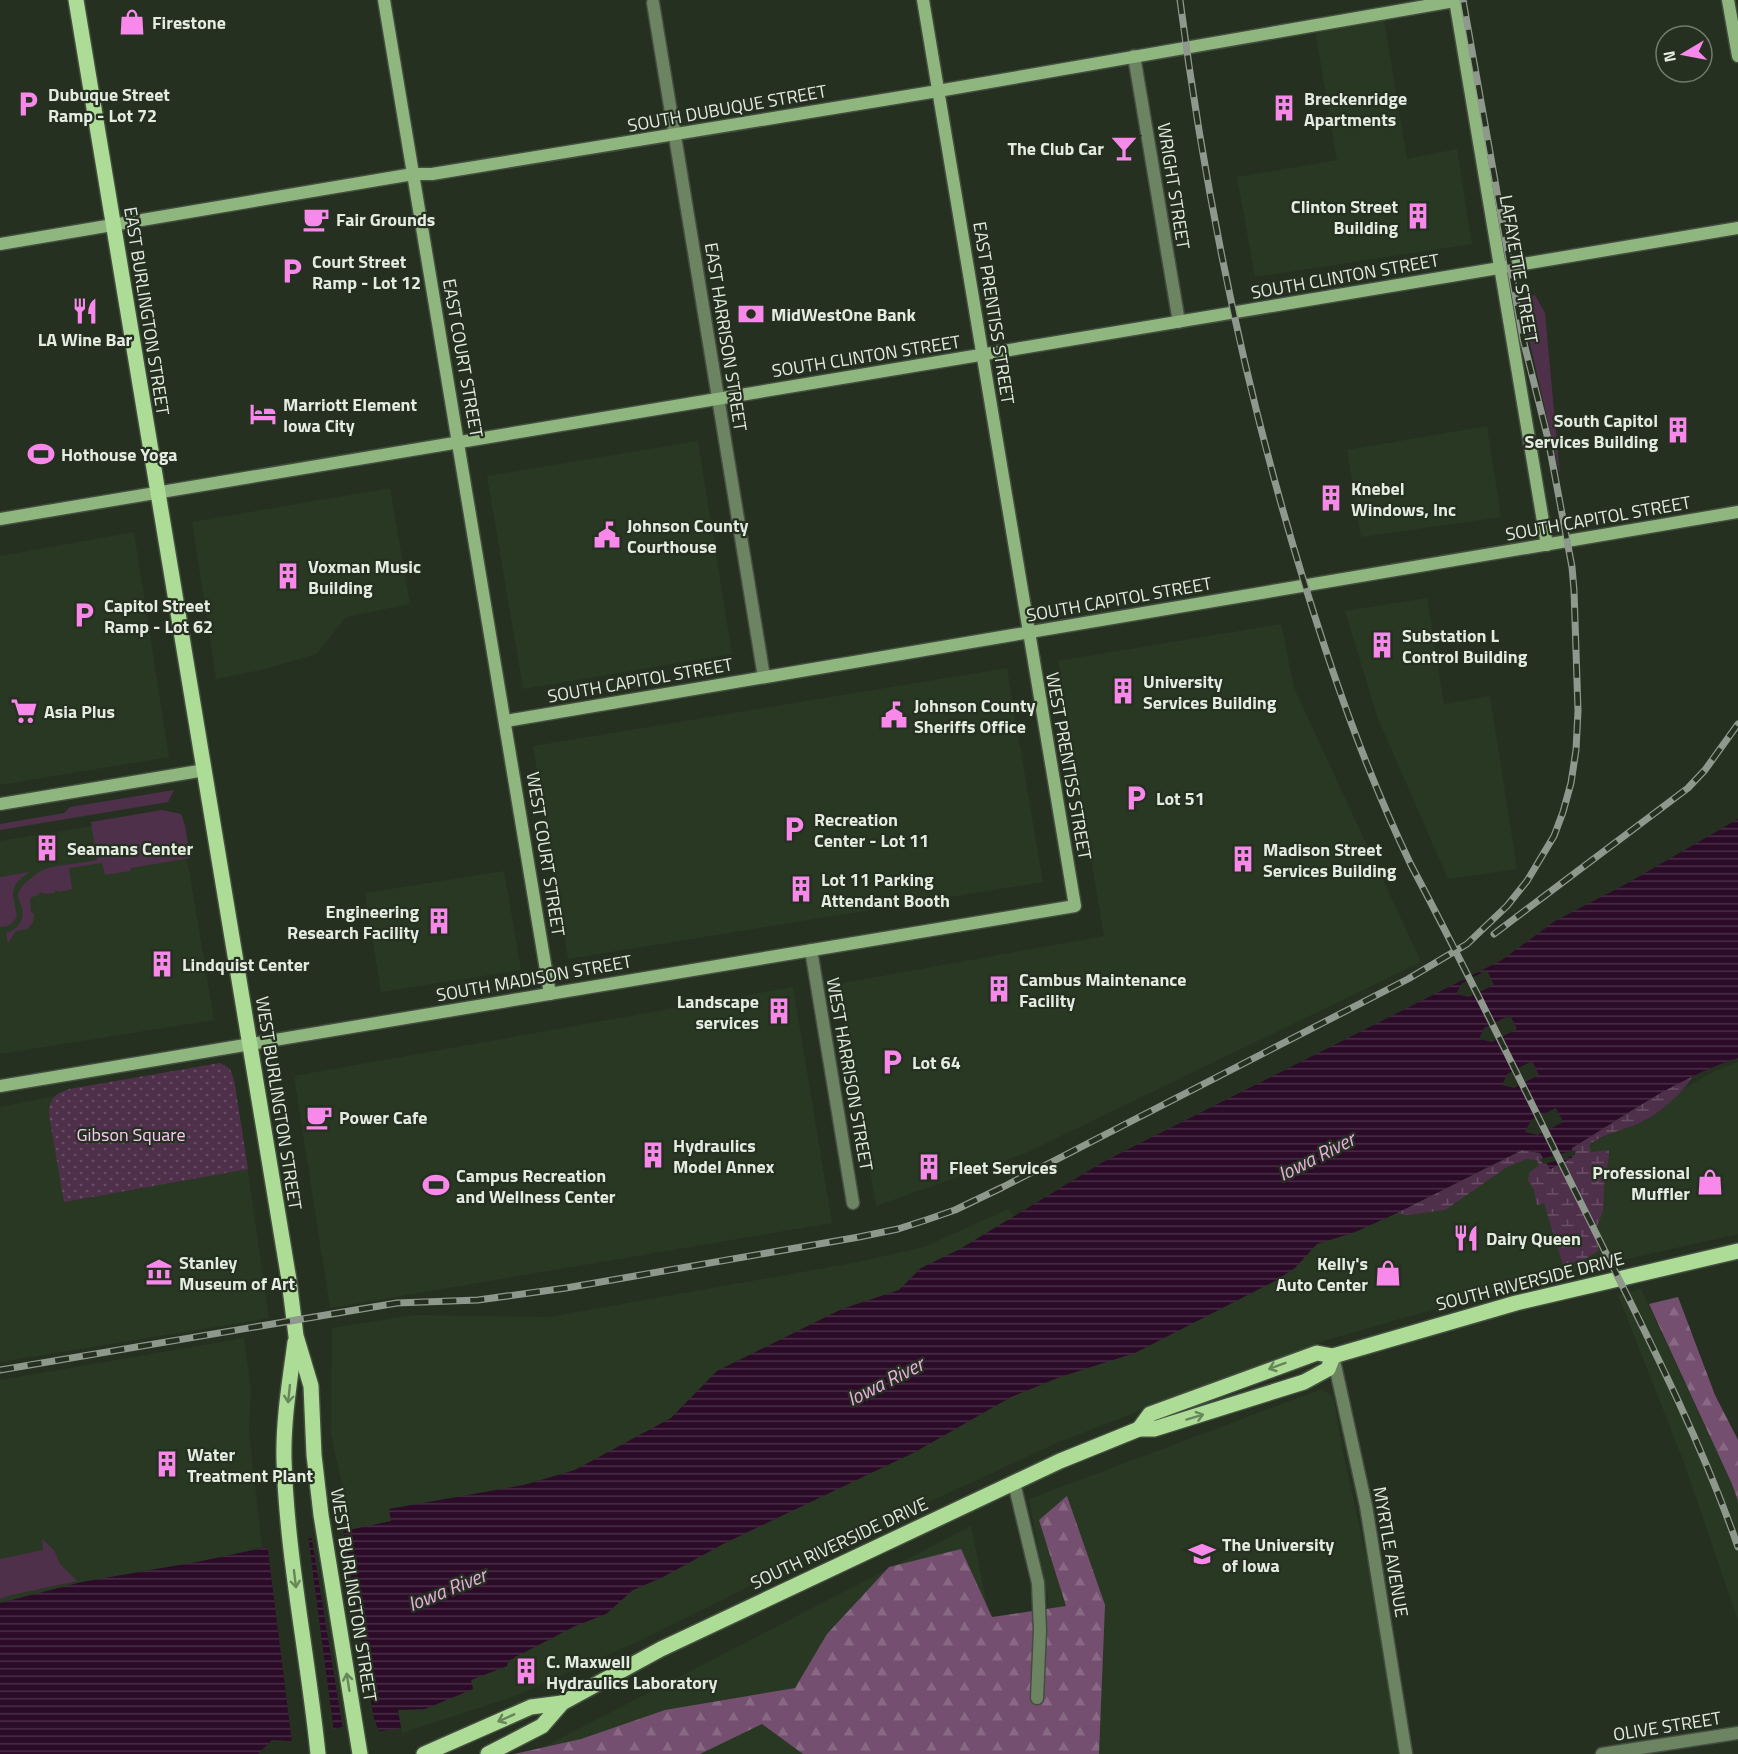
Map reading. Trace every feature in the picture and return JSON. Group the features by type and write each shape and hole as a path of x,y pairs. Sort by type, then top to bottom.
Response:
{"main road":[{"name":"EAST BURLINGTON STREET","path":"76,0 205,770"},
{"name":"WEST BURLINGTON STREET","path":"205,770 289,1280 296,1336 311,1386 315,1464 321,1515 359,1747"},
{"name":"SOUTH RIVERSIDE DRIVE","path":"1139,1428 1150,1414 1317,1353 1333,1356 1516,1303 1738,1251"},
{"name":"WEST BURLINGTON STREET","path":"296,1336 284,1458 288,1521 317,1750"},
{"name":"SOUTH RIVERSIDE DRIVE","path":"488,1754 542,1726 562,1703 661,1649 1060,1461 1139,1428 1154,1429 1304,1382 1328,1369 1333,1356"},
{"name":"SOUTH RIVERSIDE DRIVE","path":"424,1754 531,1707 562,1703"}],"street":[{"name":"EAST COURT STREET","path":"384,0 506,721"},
{"name":"EAST PRENTISS STREET","path":"923,0 1028,632"},
{"name":"SOUTH DUBUQUE STREET","path":"0,244 414,174 443,172 650,140 675,134 938,92 1457,0"},
{"name":"LAFAYETTE STREET","path":"1457,0 1547,545"},
{"path":"1728,0 1738,56"},
{"path":"1732,22 1737,0"},
{"name":"EAST HARRISON STREET","path":"653,3 764,677"},
{"name":"WRIGHT STREET","path":"1134,56 1179,322"},
{"name":"SOUTH CLINTON STREET","path":"0,519 1738,228"},
{"name":"SOUTH CAPITOL STREET","path":"506,721 1738,512"},
{"name":"WEST PRENTISS STREET","path":"1028,632 1075,906"},
{"name":"WEST COURT STREET","path":"506,721 550,994"},
{"path":"0,804 205,770"},
{"name":"SOUTH MADISON STREET","path":"0,1086 1075,906"},
{"name":"WEST HARRISON STREET","path":"810,950 854,1203"},
{"name":"MYRTLE AVENUE","path":"1333,1356 1366,1506 1407,1754"},
{"path":"1014,1483 1038,1583 1040,1630 1037,1698"},
{"name":"OLIVE STREET","path":"1602,1754 1738,1733"}],"shaded area":[{"path":"1383,14 1407,159 1457,149 1472,244 1255,277 1237,177 1337,160 1316,34"},
{"path":"1487,426 1501,517 1361,537 1347,450"},
{"path":"698,441 732,654 523,689 487,476"},
{"name":"Voxman Music Building","path":"390,488 410,604 346,617 316,654 266,669 216,679 192,522"},
{"name":"Capitol Street Ramp - Lot 62","path":"134,532 169,757 0,785 0,556"},
{"path":"1427,598 1444,704 1490,696 1517,869 1448,879 1377,716 1345,611"},
{"path":"1281,624 1294,688 1421,962 1026,1153 876,1206 837,984 1104,936 1058,661"},
{"name":"Recreation Center - Lot 11","path":"1007,668 1043,882 568,959 533,746"},
{"path":"167,814 182,828 214,1020 0,1054 0,841"},
{"path":"504,871 521,970 381,992 365,893"},
{"path":"793,987 832,1223 330,1308 294,1076"},
{"path":"1738,1062 1738,1234 1543,1278 1330,1339 1226,1377 1059,1442 794,1564 639,1641 515,1696 402,1733 398,1710 425,1709 473,1688 471,1680 507,1666 508,1661 573,1627 606,1614 633,1590 915,1452 1011,1397 1060,1377 1307,1254 1317,1244 1355,1232 1443,1189 1540,1153 1551,1169 1572,1148 1587,1139 1589,1145 1613,1132 1645,1121 1685,1088 1715,1071"},
{"path":"220,1063 230,1069 236,1089 269,1318 0,1362 0,1107"},
{"path":"1008,1209 1015,1216 960,1249 921,1268 899,1290 842,1309 717,1371 671,1418 575,1470 524,1485 389,1509 391,1521 352,1530 331,1434 332,1328 414,1315 549,1317 853,1263 924,1247"},
{"path":"1641,1289 1738,1501 1738,1620 1683,1460 1618,1295"},
{"path":"244,1338 251,1390 249,1432 262,1547 202,1561 82,1582 0,1603 0,1380"},
{"name":"The University of Iowa","path":"1322,1389 1330,1394 1334,1401 1372,1583 1399,1754 530,1754 971,1526 990,1620 1043,1703 1048,1598 1029,1499"}],"green space":[{"path":"1535,295 1545,313 1560,475 1520,299"},
{"path":"174,790 168,802 0,830 0,824 64,813 70,807"},
{"path":"162,810 181,814 190,858 105,875 102,863 69,868 72,889 59,892 56,890 54,893 40,892 32,897 30,900 31,912 34,914 33,922 27,929 16,931 8,943 6,933 14,930 21,921 23,913 18,895 27,881 45,869 97,860 91,822"},
{"path":"29,872 14,887 13,897 17,916 10,925 0,927 0,877"},
{"name":"Gibson Square","path":"220,1063 230,1069 234,1080 248,1169 64,1202 49,1115 51,1101 56,1095 69,1089"},
{"path":"1692,1077 1676,1096 1642,1122 1601,1137 1589,1145 1591,1152 1609,1150 1609,1155 1603,1211 1597,1226 1598,1251 1583,1260 1563,1265 1544,1203 1537,1205 1534,1190 1528,1181 1529,1173 1539,1165 1537,1160 1527,1159 1507,1167 1445,1210 1409,1215 1397,1213 1522,1150 1540,1153 1551,1169 1572,1158 1572,1148 1664,1090"},
{"path":"1678,1297 1715,1395 1738,1440 1738,1501 1649,1304"},
{"path":"1067,1496 1105,1605 1099,1754 803,1754 762,1724 700,1754 514,1754 581,1739 665,1710 795,1688 827,1634 889,1567 961,1549 992,1617 1066,1606 1039,1520"},
{"path":"42,1539 54,1550 60,1564 77,1581 0,1599 0,1559 43,1550"}],"water":[{"name":"Iowa River","path":"1738,819 1738,1058 1694,1075 1653,1098 1572,1148 1572,1158 1550,1169 1540,1153 1522,1150 1397,1213 1355,1232 1317,1244 1295,1268 1275,1281 1135,1353 1060,1377 1011,1397 915,1452 633,1590 606,1614 573,1627 508,1661 507,1666 471,1680 473,1689 425,1709 398,1710 401,1728 381,1731 342,1727 290,1741 272,1740 258,1754 0,1754 0,1603 82,1582 202,1561 391,1521 389,1509 524,1485 575,1470 671,1418 717,1371 842,1309 899,1290 921,1268 960,1249 1103,1162 1502,960 1555,921 1626,884","holes":["1487,970 1494,985 1469,997 1456,994 1462,983","1510,1015 1517,1029 1492,1042 1479,1039 1484,1028","1532,1061 1539,1075 1514,1088 1502,1085 1507,1074","1556,1108 1563,1122 1538,1135 1525,1132 1531,1120"]}],"pier":[{"path":"1547,1127 1560,1154 1575,1150 1575,1155 1563,1159 1566,1165 1559,1168 1556,1161 1543,1164 1540,1159 1553,1156 1541,1130"},
{"path":"343,1528 374,1719 380,1734 343,1730 311,1534"},
{"path":"308,1535 334,1732 292,1743 267,1543"}],"railway":[{"path":"1180,0 1201,145 1244,360 1280,502 1350,721 1411,865 1478,995 1687,1420 1738,1547"},
{"path":"0,1370 397,1303 478,1300 566,1288 898,1229 955,1210 1003,1187 1408,979 1467,944 1507,906 1527,881 1554,836 1571,783 1578,711 1572,567 1548,439 1523,339 1463,0"},
{"path":"1494,934 1688,788 1705,770 1738,724"}],"place":[{"name":"Firestone","path":"132,22"},
{"name":"Dubuque Street Ramp - Lot 72","path":"28,104"},
{"name":"Breckenridge Apartments","path":"1284,108"},
{"name":"The Club Car","path":"1124,148"},
{"name":"Clinton Street Building","path":"1418,216"},
{"name":"Fair Grounds","path":"316,219"},
{"name":"Court Street Ramp - Lot 12","path":"292,271"},
{"name":"LA Wine Bar","path":"85,311"},
{"name":"MidWestOne Bank","path":"751,314"},
{"name":"Marriott Element Iowa City","path":"263,414"},
{"name":"South Capitol Services Building","path":"1678,430"},
{"name":"Hothouse Yoga","path":"41,454"},
{"name":"Knebel Windows, Inc","path":"1331,498"},
{"name":"Johnson County Courthouse","path":"607,535"},
{"name":"Voxman Music Building","path":"288,576"},
{"name":"Capitol Street Ramp - Lot 62","path":"84,615"},
{"name":"Substation L Control Building","path":"1382,645"},
{"name":"University Services Building","path":"1123,691"},
{"name":"Asia Plus","path":"24,711"},
{"name":"Johnson County Sheriffs Office","path":"894,715"},
{"name":"Lot 51","path":"1136,798"},
{"name":"Recreation Center - Lot 11","path":"794,829"},
{"name":"Seamans Center","path":"47,848"},
{"name":"Madison Street Services Building","path":"1243,859"},
{"name":"Lot 11 Parking Attendant Booth","path":"801,889"},
{"name":"Engineering Research Facility","path":"439,921"},
{"name":"Lindquist Center","path":"162,964"},
{"name":"Cambus Maintenance Facility","path":"999,989"},
{"name":"Landscape services","path":"779,1011"},
{"name":"Lot 64","path":"892,1062"},
{"name":"Power Cafe","path":"319,1117"},
{"name":"Hydraulics Model Annex","path":"653,1155"},
{"name":"Fleet Services","path":"929,1167"},
{"name":"Professional Muffler","path":"1710,1182"},
{"name":"Campus Recreation and Wellness Center","path":"436,1185"},
{"name":"Dairy Queen","path":"1466,1238"},
{"name":"Stanley Museum of Art","path":"159,1272"},
{"name":"Kelly's Auto Center","path":"1388,1273"},
{"name":"Water Treatment Plant","path":"167,1464"},
{"name":"The University of Iowa","path":"1202,1554"},
{"name":"C. Maxwell Hydraulics Laboratory","path":"526,1671"}]}
